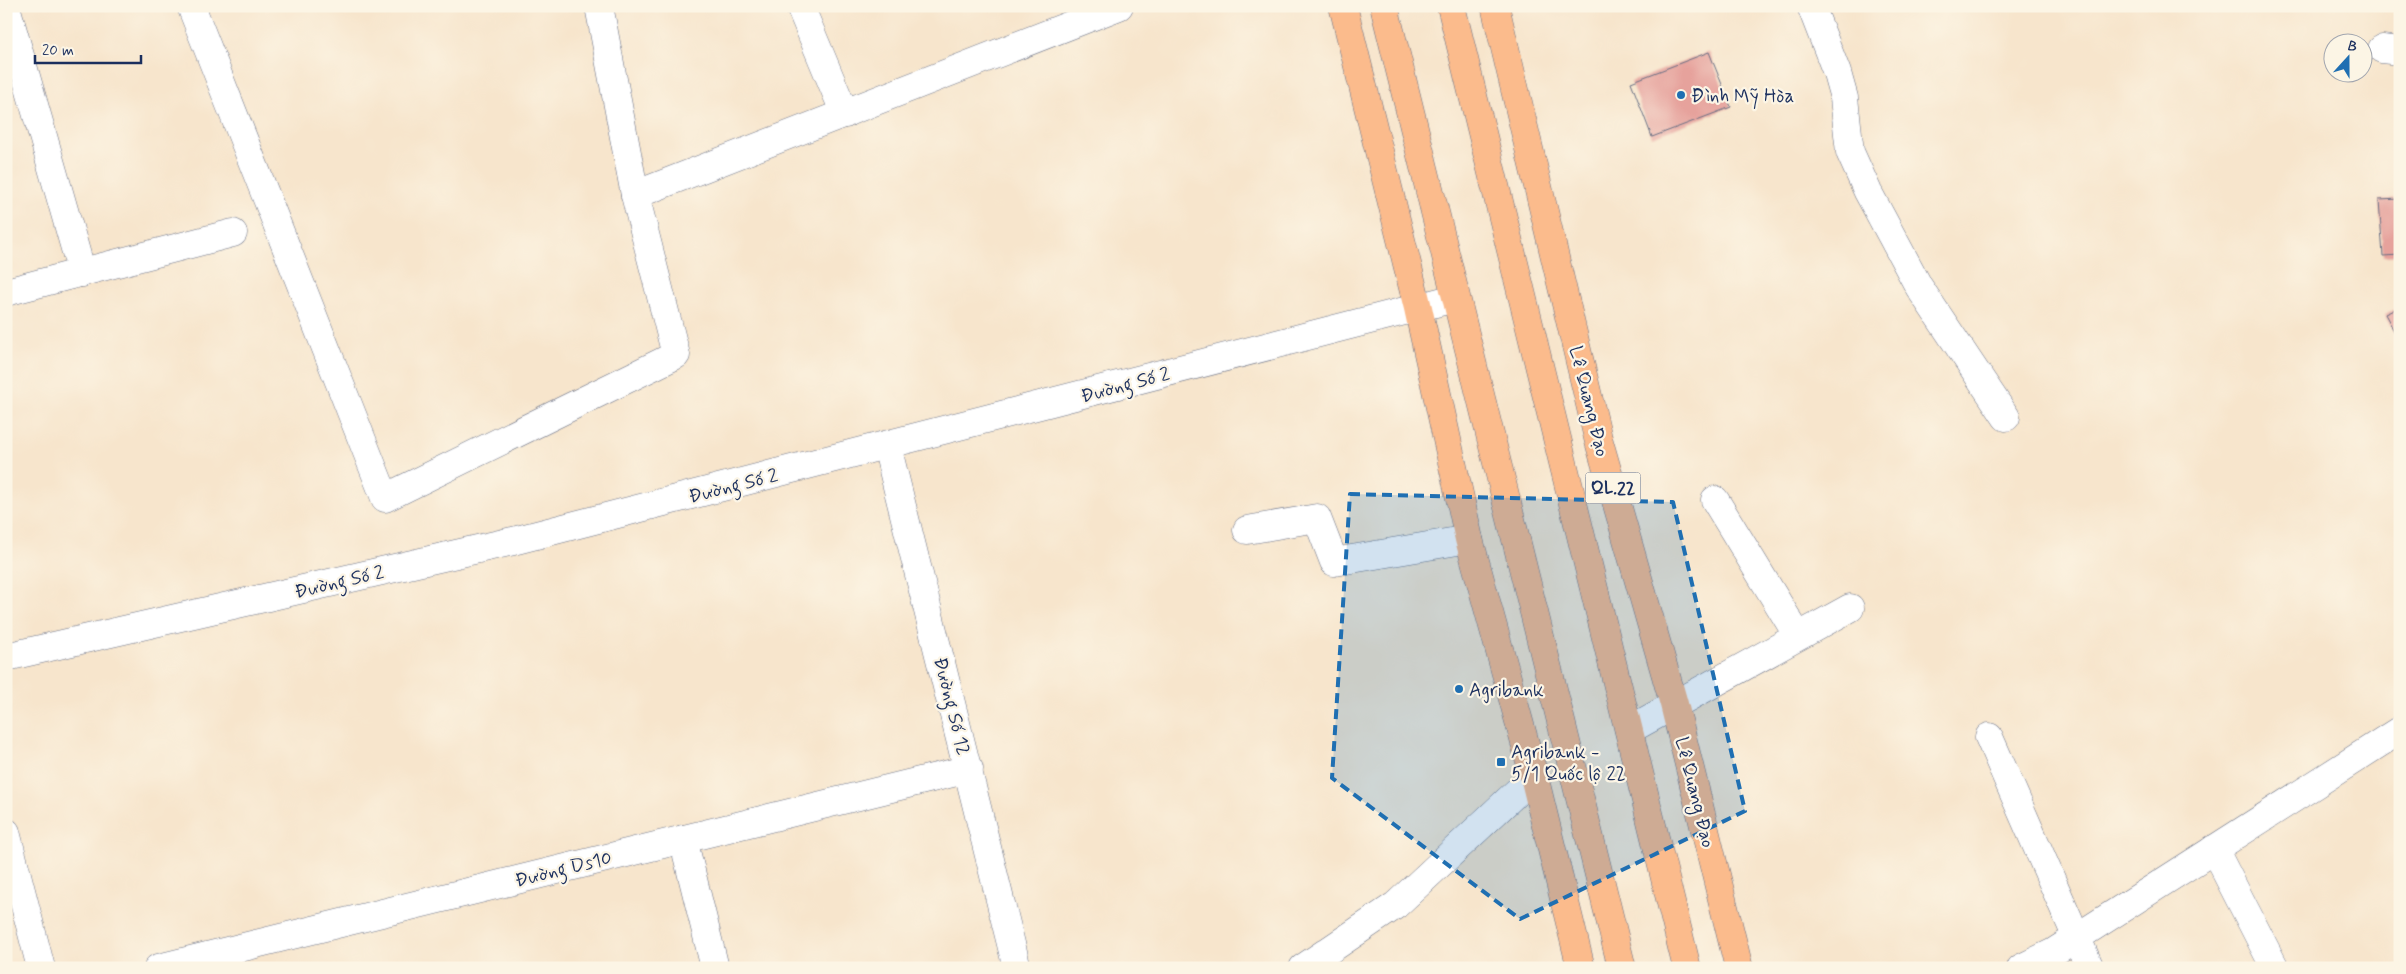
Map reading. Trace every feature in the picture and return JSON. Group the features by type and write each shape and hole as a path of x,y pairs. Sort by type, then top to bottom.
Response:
{"highway":[{"path":"1343,6 1418,308 1469,539 1534,776 1581,968"},
{"path":"1384,6 1622,968"},
{"name":"QL.22","path":"1451,6 1687,968"},
{"name":"Lê Quang Đạo","path":"1495,6 1598,438 1674,704 1739,968"}],"street":[{"path":"191,6 386,498 676,355 634,195 600,6"},
{"path":"800,6 845,114"},
{"path":"634,195 1119,6"},
{"path":"1811,6 1837,73 1844,98 1850,152 1868,192 1919,287 2006,417"},
{"path":"8,10 82,273"},
{"path":"6,292 233,233"},
{"name":"Đường Số 2","path":"6,657 513,541 888,446 1456,298"},
{"name":"Đường Số 12","path":"888,446 1017,968"},
{"path":"1715,500 1798,636"},
{"path":"1246,530 1317,518 1334,562 1469,539"},
{"path":"1629,730 1850,608"},
{"path":"2021,968 2054,952 2400,730"},
{"path":"1989,737 2090,968"},
{"name":"Đường Ds10","path":"158,968 969,769"},
{"path":"1303,968 1396,905 1534,776"},
{"path":"6,832 41,968"},
{"path":"682,839 715,968"},
{"path":"2214,849 2274,968"}],"highlighted area":[{"path":"1350,494 1673,502 1745,811 1520,919 1332,778"}],"building":[{"name":"Đình Mỹ Hòa","path":"1709,52 1731,107 1652,137 1631,82"},
{"path":"2400,199 2400,255 2383,256 2379,200"},
{"path":"2400,307 2400,342 2385,314"}],"place":[{"name":"Đình Mỹ Hòa","path":"1681,95"},
{"name":"Agribank","path":"1459,689"},
{"name":"Agribank - 5/1 Quốc lộ 22","path":"1501,762"}]}
